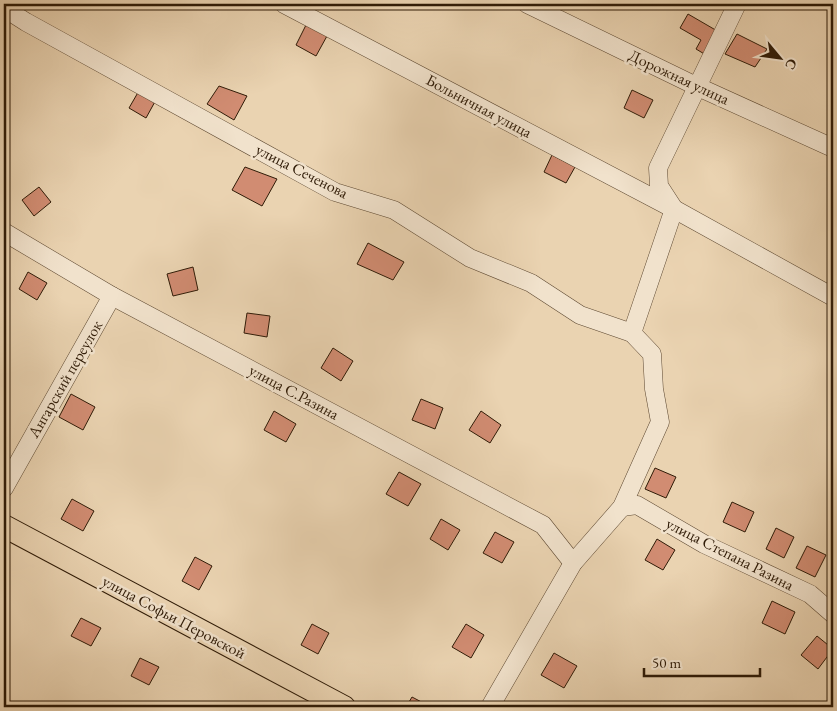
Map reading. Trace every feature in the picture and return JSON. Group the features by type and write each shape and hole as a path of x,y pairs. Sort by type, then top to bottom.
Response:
{"main road":[{"name":"улица Софьи Перовской","path":"4,526 344,707"}],"street":[{"name":"Больничная улица","path":"284,4 674,209 833,297"},
{"name":"Дорожная улица","path":"527,4 696,86 833,148"},
{"path":"490,707 573,564 622,507 660,422 654,389 652,354 632,333 674,209 659,186 658,168 737,4"},
{"name":"улица Сеченова","path":"4,8 26,22 335,192 394,210 470,258 531,283 580,315 632,333"},
{"name":"улица С.Разина","path":"4,232 112,296 543,525 573,564"},
{"name":"Ангарский переулок","path":"4,488 112,296"},
{"name":"улица Степана Разина","path":"622,507 637,505 704,544 810,594 833,614"}],"building":[{"path":"688,14 719,32 706,55 696,49 701,40 680,28"},
{"path":"306,25 327,36 316,56 296,45"},
{"path":"737,34 767,49 755,67 725,54"},
{"path":"219,86 247,96 234,120 207,104"},
{"path":"140,89 157,98 146,118 129,108"},
{"path":"632,90 653,100 644,118 624,108"},
{"path":"552,155 575,167 566,183 544,172"},
{"path":"245,167 277,179 262,206 232,190"},
{"path":"39,187 51,202 34,216 22,200"},
{"path":"368,243 404,262 393,280 357,264"},
{"path":"193,267 198,290 173,296 167,274"},
{"path":"28,272 47,283 37,300 19,289"},
{"path":"247,313 270,316 267,337 244,333"},
{"path":"333,348 353,361 341,381 321,368"},
{"path":"71,394 95,407 83,430 59,417"},
{"path":"421,399 443,408 435,429 412,420"},
{"path":"274,411 296,424 286,442 264,430"},
{"path":"481,411 501,425 490,443 469,430"},
{"path":"655,468 676,477 666,498 645,489"},
{"path":"399,472 421,484 408,506 386,494"},
{"path":"72,499 94,511 83,531 61,519"},
{"path":"732,502 754,512 745,532 723,522"},
{"path":"441,519 460,530 448,550 430,539"},
{"path":"776,528 794,537 784,558 766,549"},
{"path":"495,532 514,542 502,563 483,553"},
{"path":"657,539 675,550 663,570 645,560"},
{"path":"807,546 826,555 815,577 796,568"},
{"path":"195,557 212,566 199,590 182,581"},
{"path":"772,601 795,612 785,634 762,623"},
{"path":"81,618 101,628 91,646 71,636"},
{"path":"312,624 329,633 318,654 301,645"},
{"path":"466,624 484,635 471,658 452,647"},
{"path":"817,636 833,649 818,669 801,655"},
{"path":"554,653 577,666 564,688 541,675"},
{"path":"140,658 159,667 149,685 131,676"},
{"path":"412,697 431,707 406,707"}]}
